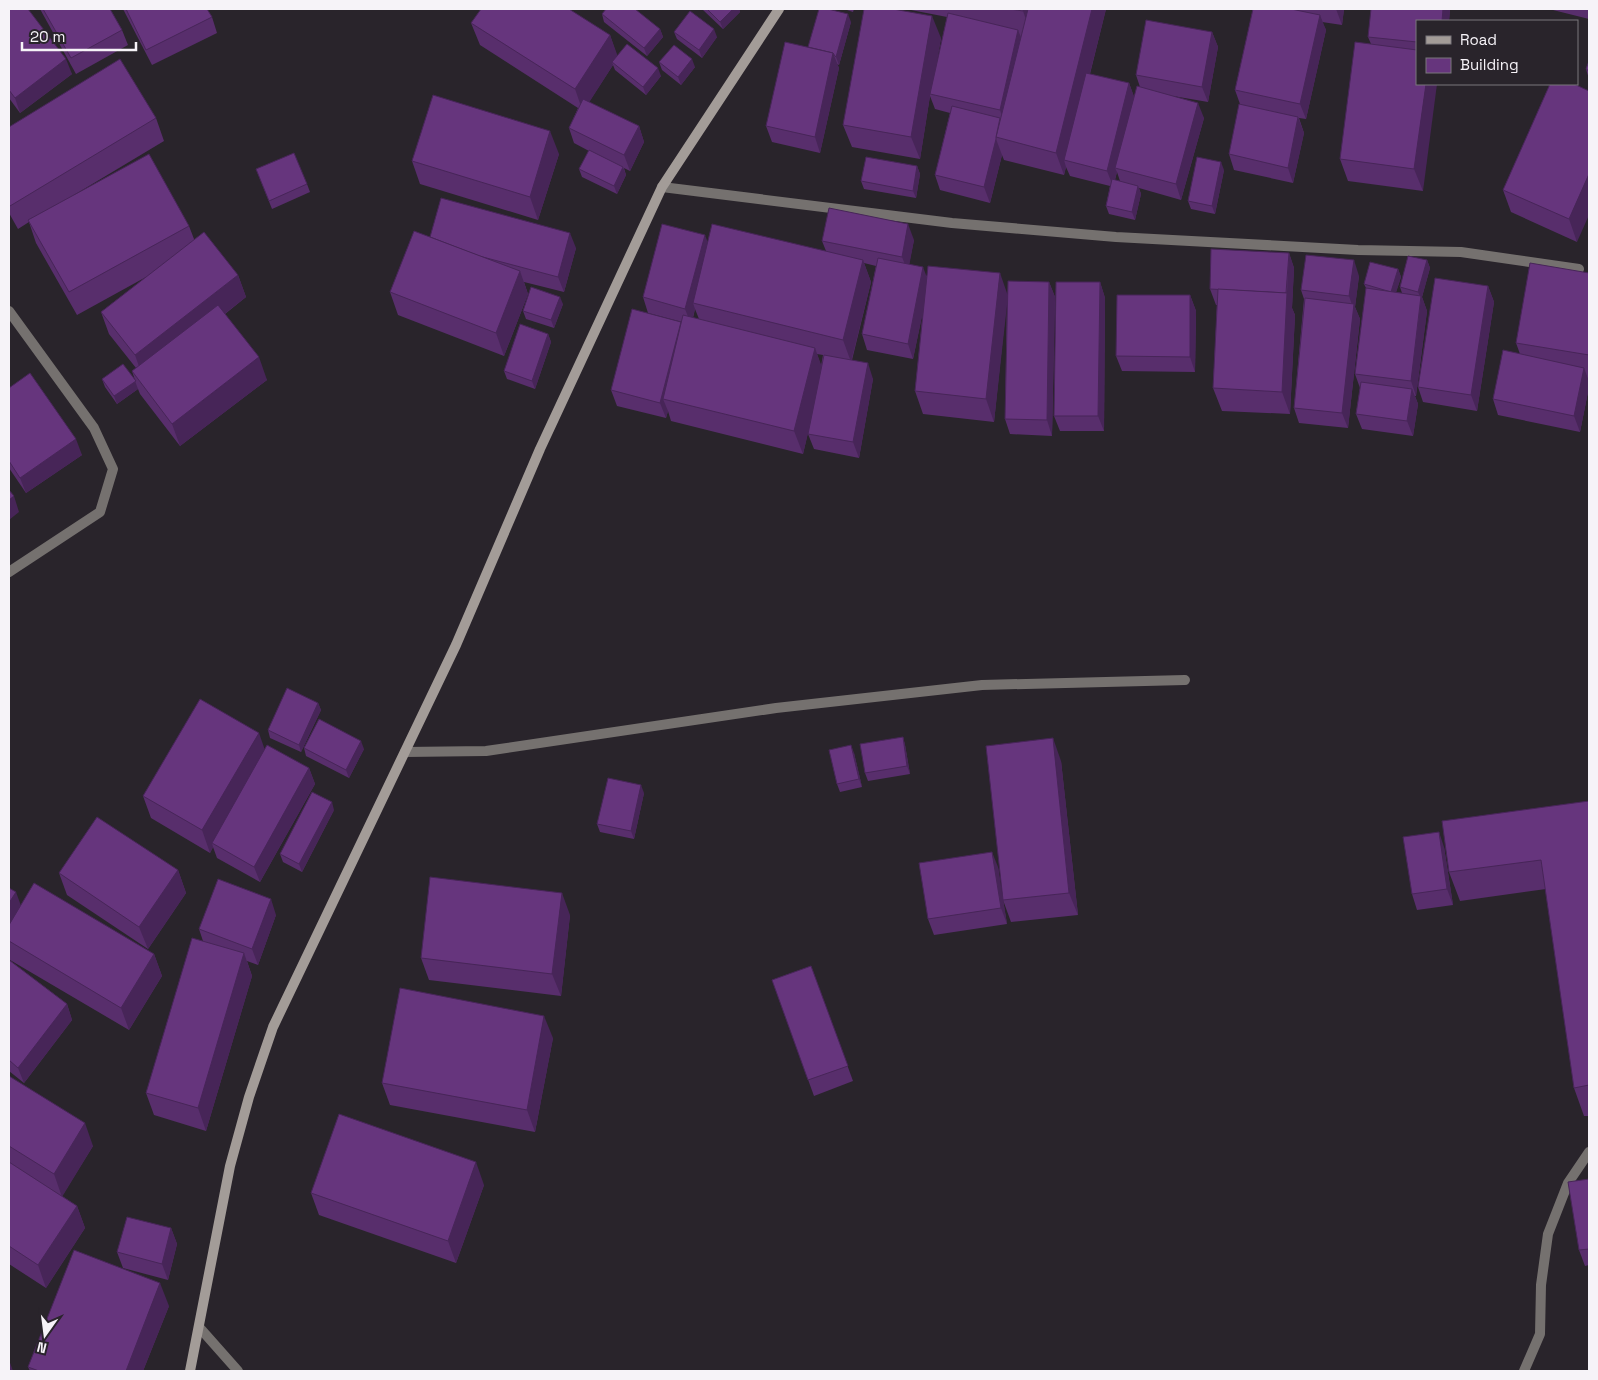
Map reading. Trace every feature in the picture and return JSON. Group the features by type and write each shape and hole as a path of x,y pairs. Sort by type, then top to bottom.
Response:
{"street":[{"path":"190,1371 230,1166 249,1097 273,1027 456,645 540,448 662,187 779,9"},
{"path":"662,187 952,223 1116,237 1339,249 1461,252 1579,269"},
{"path":"9,311 94,428 113,469 100,512 9,572"},
{"path":"405,752 486,751 776,708 982,685 1185,680"},
{"path":"1524,1371 1540,1334 1541,1285 1548,1234 1568,1184 1589,1152"},
{"path":"199,1327 238,1371"}],"building":[{"path":"9,9 28,9 66,59 15,98 9,90"},
{"path":"43,9 110,9 122,30 71,58"},
{"path":"126,9 207,9 212,17 146,50"},
{"path":"481,9 569,9 610,35 575,89 471,23"},
{"path":"606,9 635,9 660,29 644,48 602,14"},
{"path":"707,9 733,9 720,22"},
{"path":"819,9 828,9 848,14 836,57 833,53 808,47"},
{"path":"864,9 893,9 932,16 911,137 843,125"},
{"path":"1028,9 1092,9 1056,153 996,137"},
{"path":"1253,9 1291,9 1320,15 1300,104 1235,90"},
{"path":"1371,9 1443,9 1442,20 1416,20 1416,42 1368,37"},
{"path":"690,11 714,29 699,50 674,32"},
{"path":"948,13 1018,30 1000,110 930,94"},
{"path":"1146,20 1212,32 1202,87 1136,75"},
{"path":"785,42 833,53 815,137 766,126"},
{"path":"1355,42 1416,50 1416,85 1426,85 1414,169 1340,159"},
{"path":"627,44 658,68 643,87 612,62"},
{"path":"674,45 692,59 678,77 659,62"},
{"path":"120,59 156,118 10,206 9,127"},
{"path":"1086,73 1129,83 1107,171 1064,160"},
{"path":"1550,85 1576,85 1589,91 1589,174 1569,219 1503,190"},
{"path":"1137,86 1198,103 1176,184 1115,168"},
{"path":"433,95 550,131 530,197 412,161"},
{"path":"583,99 639,126 624,155 569,128"},
{"path":"1239,104 1298,117 1288,168 1229,154"},
{"path":"952,106 1000,118 984,187 935,175"},
{"path":"589,150 623,167 614,186 579,169"},
{"path":"294,153 307,184 269,201 256,169"},
{"path":"149,154 189,226 69,292 28,220"},
{"path":"866,157 917,166 913,191 861,181"},
{"path":"1197,157 1221,162 1212,206 1188,201"},
{"path":"1112,179 1138,186 1132,212 1106,206"},
{"path":"441,198 570,233 558,277 479,256 430,237"},
{"path":"829,208 908,224 902,257 822,241"},
{"path":"662,224 705,235 685,309 643,297"},
{"path":"712,224 863,260 843,340 693,303"},
{"path":"414,231 520,271 496,333 390,292"},
{"path":"204,232 238,275 135,355 101,312"},
{"path":"1211,249 1289,253 1286,293 1210,289"},
{"path":"1306,255 1354,260 1349,296 1301,290"},
{"path":"1408,256 1427,260 1418,292 1400,287"},
{"path":"878,258 923,267 908,344 862,334"},
{"path":"1370,262 1398,269 1391,292 1364,284"},
{"path":"1530,263 1589,273 1589,355 1516,343"},
{"path":"928,266 1000,273 986,399 915,391"},
{"path":"1435,278 1488,286 1471,395 1418,387"},
{"path":"1008,281 1049,282 1047,420 1005,419"},
{"path":"1056,282 1100,282 1098,416 1054,416"},
{"path":"531,287 560,297 551,320 523,311"},
{"path":"1366,288 1421,296 1411,381 1355,374"},
{"path":"1218,289 1287,293 1282,392 1213,388"},
{"path":"1117,295 1190,295 1190,357 1116,356"},
{"path":"1305,298 1354,304 1342,413 1294,408"},
{"path":"218,305 259,357 172,424 132,371"},
{"path":"632,309 681,322 660,403 611,390"},
{"path":"683,315 815,348 794,431 663,399"},
{"path":"520,324 548,334 532,381 504,371"},
{"path":"1503,350 1584,368 1574,416 1493,399"},
{"path":"824,355 868,363 853,442 808,434"},
{"path":"123,364 136,381 114,396 102,379"},
{"path":"30,373 76,439 20,478 9,461 9,388"},
{"path":"1361,382 1412,389 1407,421 1356,414"},
{"path":"9,490 14,496 9,500"},
{"path":"287,688 318,703 299,745 268,730"},
{"path":"200,699 259,733 202,830 143,796"},
{"path":"319,719 361,741 346,770 304,748"},
{"path":"903,737 907,766 865,773 860,744"},
{"path":"1053,738 1069,893 1003,900 986,746"},
{"path":"267,745 309,768 254,867 212,843"},
{"path":"851,745 859,779 837,784 829,750"},
{"path":"608,778 641,785 631,831 597,824"},
{"path":"312,792 332,802 299,864 280,854"},
{"path":"1589,801 1589,1085 1574,1088 1541,860 1449,872 1442,821"},
{"path":"97,817 178,870 139,927 59,873"},
{"path":"1439,832 1447,889 1412,894 1403,837"},
{"path":"992,852 1001,908 928,919 919,863"},
{"path":"430,877 562,893 552,974 421,958"},
{"path":"218,879 271,899 252,949 199,929"},
{"path":"34,883 154,954 121,1008 9,941 9,925"},
{"path":"9,888 16,892 9,903"},
{"path":"192,938 244,953 198,1108 146,1093"},
{"path":"9,960 67,1004 18,1068 9,1060"},
{"path":"811,966 848,1066 808,1080 772,980"},
{"path":"400,988 544,1016 527,1110 382,1083"},
{"path":"9,1076 85,1123 54,1174 9,1146"},
{"path":"339,1114 476,1162 448,1241 311,1193"},
{"path":"9,1162 77,1206 38,1265 9,1246"},
{"path":"1589,1179 1589,1249 1579,1250 1568,1182"},
{"path":"127,1217 171,1228 162,1264 117,1252"},
{"path":"74,1250 160,1283 126,1371 39,1371 28,1367"}]}
